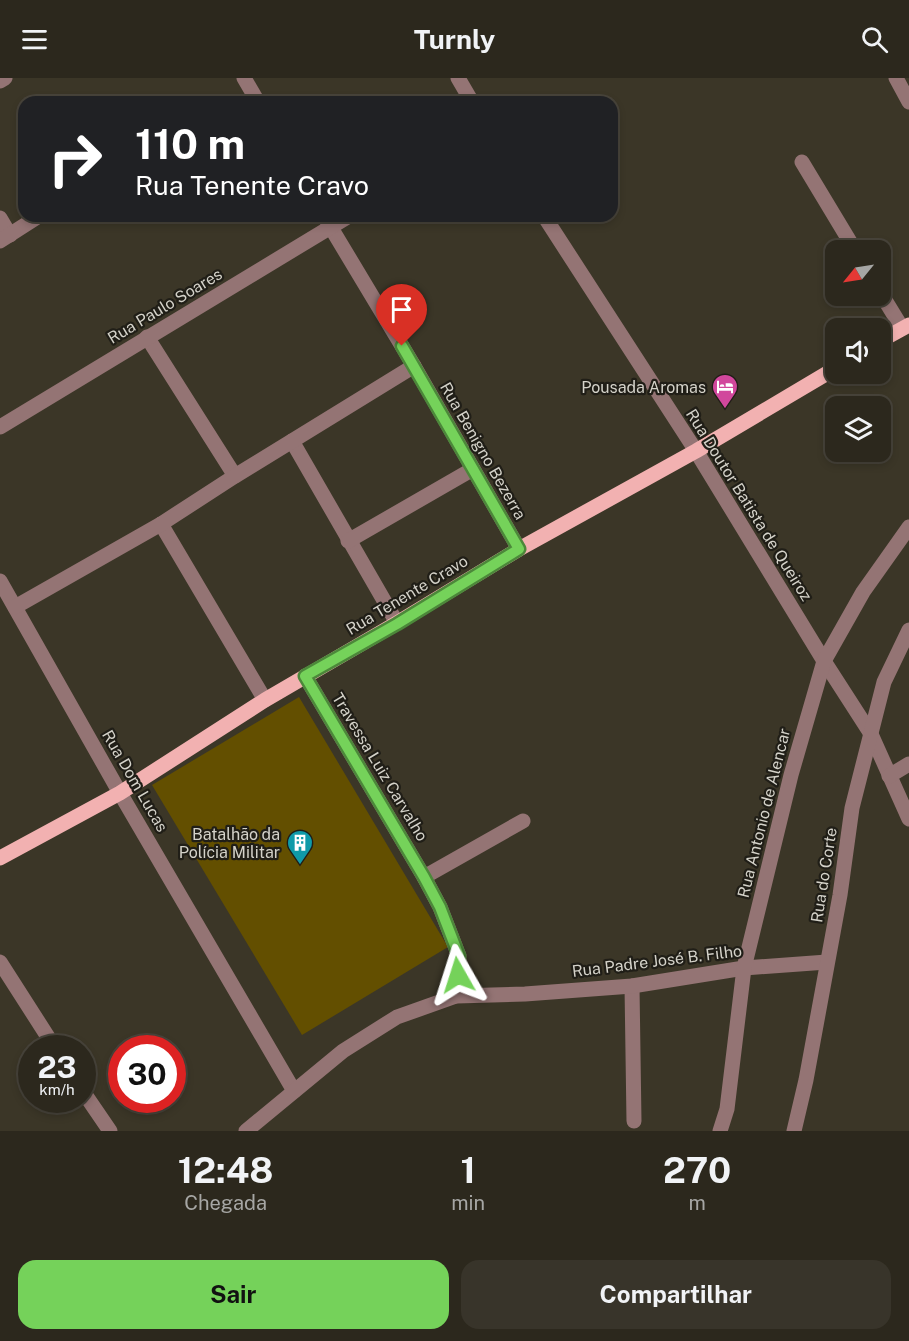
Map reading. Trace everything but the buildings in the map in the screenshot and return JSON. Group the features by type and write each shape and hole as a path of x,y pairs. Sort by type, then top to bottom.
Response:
{"main road":[{"path":"891,335 906,326"},
{"name":"Rua Tenente Cravo","path":"0,858 120,793 264,700 397,624 519,549 696,452 825,375"}],"street":[{"path":"0,81 5,78"},
{"path":"244,78 254,96"},
{"path":"458,78 468,96"},
{"path":"896,78 909,102"},
{"path":"802,162 849,240"},
{"path":"0,218 5,238 30,222"},
{"name":"Rua Paulo Soares","path":"0,427 147,337 325,222"},
{"name":"Rua Benigno Bezerra","path":"328,222 414,366 519,549"},
{"name":"Rua Doutor Batista de Queiroz","path":"548,222 696,452 824,661 872,734 909,819"},
{"path":"891,306 906,326"},
{"path":"147,337 235,476"},
{"path":"15,607 161,524 414,366"},
{"path":"292,441 397,624"},
{"path":"348,541 473,469"},
{"path":"161,524 264,700"},
{"name":"Rua Antonio de Alencar","path":"720,1131 727,1109 744,968 791,775 824,661 863,592 909,527"},
{"name":"Rua Dom Lucas","path":"0,581 120,793 294,1091"},
{"name":"Rua do Corte","path":"794,1131 806,1080 840,895 852,808 884,682 909,630"},
{"name":"Travessa Luiz Carvalho","path":"305,676 440,907 459,956 456,996"},
{"path":"890,776 909,764"},
{"path":"424,877 523,821"},
{"path":"0,962 47,1035"},
{"name":"Rua Padre José B. Filho","path":"246,1131 343,1051 380,1027 397,1017 456,996 525,994 632,986 744,968 827,962"},
{"path":"632,986 634,1121"},
{"path":"96,1110 110,1131"}],"place":[{"name":"Pousada Aromas","path":"725,410"},
{"name":"Batalhão da Polícia Militar","path":"300,866"}],"route":[{"path":"402,346 519,549 397,624 305,676 440,907 459,956 458,975"}]}
